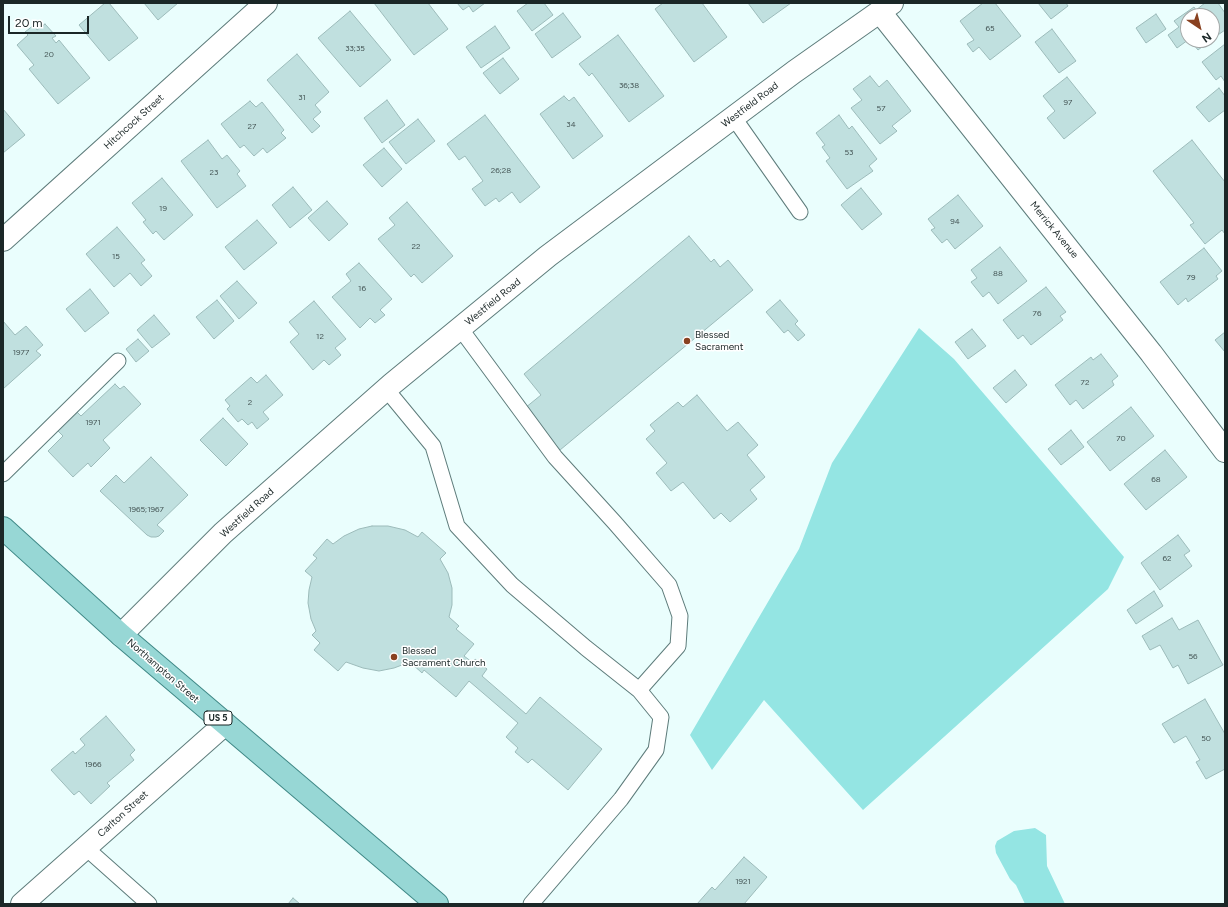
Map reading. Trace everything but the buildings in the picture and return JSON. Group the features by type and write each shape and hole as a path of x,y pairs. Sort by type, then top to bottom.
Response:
{"main road":[{"name":"Northampton Street","path":"3,528 121,635 428,901"}],"street":[{"name":"Hitchcock Street","path":"3,240 266,3"},
{"name":"Westfield Road","path":"121,635 223,533 386,389 460,328 548,256 794,72 886,8"},
{"name":"Merrick Avenue","path":"886,8 1225,451"},
{"name":"Carlton Street","path":"22,904 225,724"}],"lane":[{"path":"734,118 800,212"},
{"path":"460,328 555,457 615,523 669,586 680,616 678,646 639,690"},
{"path":"3,474 118,361"},
{"path":"386,389 433,446 457,526 512,584 586,648 639,690 661,717 656,750 621,799 531,904"},
{"path":"86,848 149,904"}],"shaded area":[{"path":"919,328 954,359 1124,557 1108,589 863,810 764,700 712,770 690,735 799,549 832,463"},
{"path":"1035,828 1046,835 1047,866 1065,904 1025,904 1016,885 1010,879 996,853 995,846 997,841 1014,831"}],"place":[{"name":"Blessed Sacrament","path":"687,341"},
{"name":"Blessed Sacrament Church","path":"394,657"}]}
